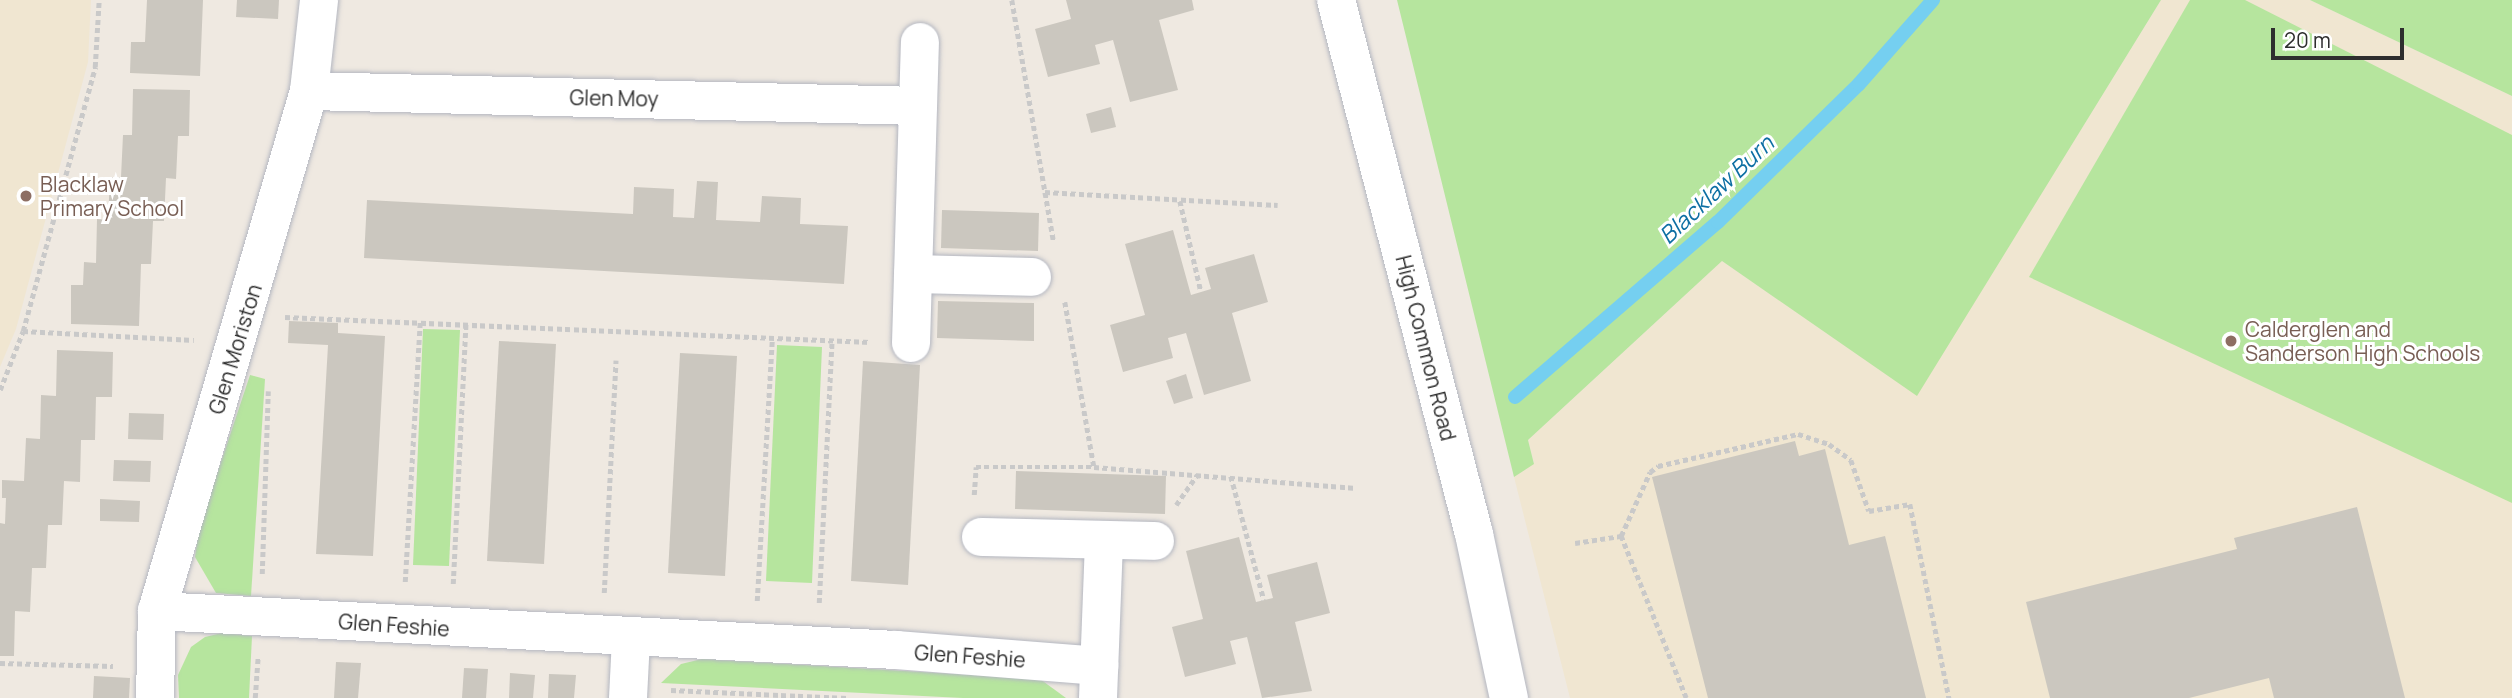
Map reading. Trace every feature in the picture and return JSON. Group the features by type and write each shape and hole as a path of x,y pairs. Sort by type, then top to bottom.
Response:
{"street":[{"name":"Glen Moriston","path":"154,682 156,611 309,91 319,0"},
{"name":"High Common Road","path":"1336,0 1474,534 1508,698"},
{"path":"911,343 920,41"},
{"name":"Glen Moy","path":"309,91 918,106"},
{"path":"913,274 1047,283"},
{"path":"981,537 1104,542 1155,541"},
{"name":"Glen Feshie","path":"156,611 616,638 817,646 1099,682 1104,542"},
{"path":"616,638 629,693"}],"path":[{"path":"0,390 23,331 95,67 99,0"},
{"path":"1012,0 1054,247"},
{"path":"1044,192 1278,205"},
{"path":"1180,201 1201,291"},
{"path":"1047,283 1094,467"},
{"path":"23,331 241,329 420,321 772,340 911,343"},
{"path":"403,625 420,321"},
{"path":"451,628 466,322"},
{"path":"754,643 772,340"},
{"path":"817,646 832,341"},
{"path":"616,360 616,638"},
{"path":"255,698 268,385"},
{"path":"1686,698 1621,536 1650,472 1658,467 1798,434 1829,444 1851,460 1869,511 1910,504 1950,698"},
{"path":"981,537 971,533 976,467 1094,467 1356,488"},
{"path":"1231,476 1264,600"},
{"path":"1574,543 1621,536"},
{"path":"0,663 154,682"},
{"path":"629,693 847,698"}],"shaded area":[{"name":"Blacklaw Primary School","path":"0,0 91,0 88,62 16,329 0,367"},
{"name":"Calderglen and Sanderson High Schools","path":"2161,0 2310,0 2512,96 2512,698 1570,698 1514,477 1534,463 1528,440 1722,261 1917,395"}],"green space":[{"path":"1397,0 2161,0 1917,396 1722,261 1528,440 1534,464 1514,477"},
{"path":"2190,0 2245,0 2512,135 2512,503 2029,277"},
{"path":"2310,0 2512,0 2512,96"},
{"path":"423,329 460,330 449,566 413,565"},
{"path":"777,345 822,347 812,583 766,581"},
{"path":"250,375 265,379 251,596 216,593 195,557 199,528"},
{"path":"222,633 252,636 249,698 179,698 178,675 191,647 205,637"},
{"path":"702,659 1040,679 1066,698 963,698 661,683 681,664"}],"building":[{"path":"147,0 203,0 200,76 130,73 131,42 145,42"},
{"path":"237,0 279,0 278,19 236,17"},
{"path":"1066,0 1192,0 1194,10 1159,20 1178,90 1130,102 1113,40 1095,45 1100,64 1048,77 1035,29 1071,19"},
{"path":"133,89 190,90 189,136 178,136 176,179 166,178 164,221 153,221 151,264 141,264 139,326 71,324 71,285 83,285 84,262 96,263 97,219 108,220 110,177 121,177 123,135 132,135"},
{"path":"1111,107 1116,127 1091,133 1086,114"},
{"path":"697,181 718,182 716,220 760,222 762,196 801,198 800,224 848,226 844,284 364,258 367,200 633,214 634,187 674,189 673,217 694,218"},
{"path":"942,210 1039,213 1038,251 941,248"},
{"path":"1173,230 1191,295 1211,289 1205,268 1254,254 1268,302 1232,313 1251,381 1204,395 1186,333 1168,338 1173,358 1123,372 1110,325 1145,315 1125,244"},
{"path":"938,301 1034,303 1034,341 937,338"},
{"path":"289,321 338,323 338,333 385,336 373,556 316,554 328,345 288,343"},
{"path":"499,341 556,344 544,564 487,561"},
{"path":"57,350 113,352 112,397 96,397 95,440 81,440 80,482 64,481 62,525 48,525 46,568 32,568 30,612 15,611 14,656 0,656 0,523 5,524 6,498 2,498 2,480 24,481 26,438 40,439 41,395 56,396"},
{"path":"680,353 737,356 725,576 668,573"},
{"path":"863,361 920,365 908,585 851,581"},
{"path":"1186,374 1193,398 1174,404 1166,381"},
{"path":"129,413 164,414 163,440 128,439"},
{"path":"1795,441 1799,456 1825,449 1849,545 1885,536 1926,698 1708,698 1652,477"},
{"path":"114,460 151,461 150,482 113,481"},
{"path":"1016,471 1166,476 1165,514 1015,509"},
{"path":"100,499 140,501 139,522 100,521"},
{"path":"2357,507 2405,698 2274,698 2269,678 2189,698 2050,698 2026,602 2237,549 2234,538"},
{"path":"1239,537 1256,602 1273,598 1267,575 1317,562 1330,613 1295,622 1312,691 1262,698 1247,637 1230,641 1236,664 1185,677 1172,627 1203,619 1186,551"},
{"path":"336,662 361,663 358,698 334,698"},
{"path":"464,668 488,669 486,698 462,698"},
{"path":"510,673 535,675 533,698 509,698"},
{"path":"549,674 576,675 574,698 548,698"},
{"path":"94,676 130,678 129,698 93,698"}],"waterway":[{"name":"Blacklaw Burn","path":"1515,397 1718,222 1859,84 1933,0"}],"place":[{"name":"Blacklaw Primary School","path":"26,196"},
{"name":"Calderglen and Sanderson High Schools","path":"2231,341"}]}
